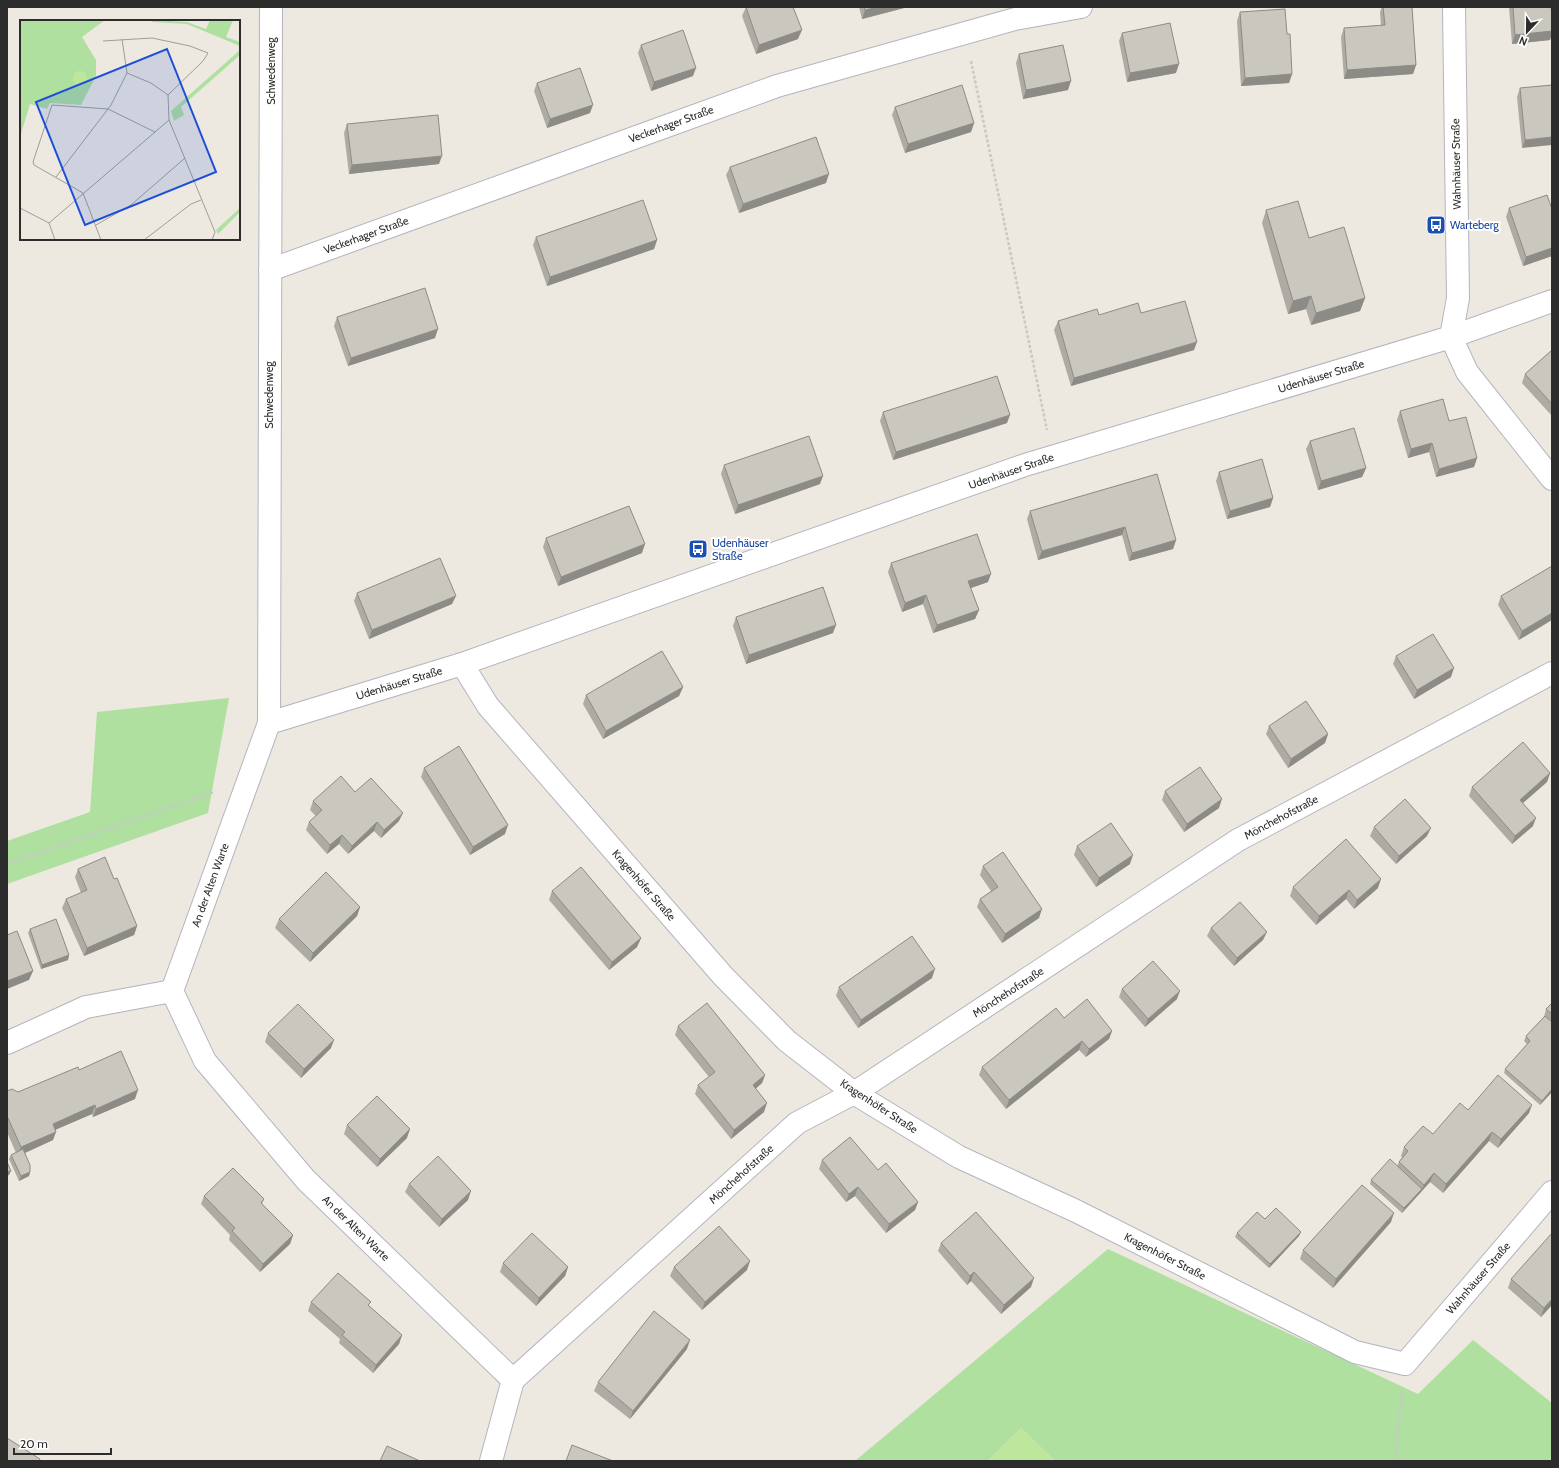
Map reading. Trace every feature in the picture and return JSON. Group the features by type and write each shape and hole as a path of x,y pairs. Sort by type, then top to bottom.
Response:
{"street":[{"name":"Schwedenweg","path":"248,780 269,723 271,7"},
{"name":"Veckerhager Straße","path":"270,270 777,86 1015,19 1081,7"},
{"name":"Wahnhäuser Straße","path":"1451,337 1458,298 1454,7"},
{"name":"Udenhäuser Straße","path":"269,723 462,664 1053,457 1451,337 1552,301"},
{"path":"1451,337 1466,372 1552,479"},
{"name":"Kragenhöfer Straße","path":"462,664 488,706 723,976 787,1040 854,1093 959,1157 1076,1211 1355,1352 1405,1364"},
{"name":"Mönchehofstraße","path":"513,1380 797,1123 854,1093 1238,840 1552,673"},
{"name":"An der Alten Warte","path":"248,780 172,991 205,1061 306,1180 513,1380"},
{"path":"7,1043 86,1007 172,991"},
{"name":"Wahnhäuser Straße","path":"1405,1364 1552,1192"},
{"path":"491,1461 513,1380"}],"path":[{"path":"965,33 1053,457"},
{"path":"7,864 248,780"},
{"path":"1395,1461 1405,1364"}],"green space":[{"path":"229,698 208,813 7,884 7,841 90,812 97,712"},
{"path":"1108,1249 1418,1394 1473,1340 1552,1403 1552,1461 1055,1461 1021,1428 988,1461 855,1461"},
{"path":"1021,1428 1055,1461 988,1461"}],"building":[{"path":"746,7 793,7 802,30 759,45"},
{"path":"864,7 878,7 865,10"},
{"path":"1383,7 1412,7 1416,65 1347,70 1344,28 1385,25"},
{"path":"1513,7 1551,7 1552,31 1515,35"},
{"path":"1285,9 1287,34 1290,34 1292,74 1245,78 1240,12"},
{"path":"1170,23 1179,64 1130,73 1122,33"},
{"path":"683,30 696,68 654,82 641,45"},
{"path":"1063,45 1071,81 1026,90 1019,54"},
{"path":"580,68 593,105 550,119 537,83"},
{"path":"962,85 974,123 908,144 895,107"},
{"path":"1552,85 1552,137 1525,140 1520,88"},
{"path":"438,115 442,156 352,165 347,124"},
{"path":"816,137 829,174 743,204 730,167"},
{"path":"1547,195 1552,209 1552,248 1526,257 1509,208"},
{"path":"643,200 657,240 550,277 536,237"},
{"path":"1298,201 1309,238 1344,227 1365,298 1316,313 1311,296 1293,301 1266,210"},
{"path":"425,288 438,329 351,358 337,317"},
{"path":"1185,301 1197,342 1074,378 1058,321 1097,309 1099,315 1138,303 1141,313"},
{"path":"1552,350 1552,404 1525,374"},
{"path":"997,376 1010,415 896,452 883,412"},
{"path":"1443,399 1449,421 1466,417 1477,458 1439,469 1432,443 1411,449 1400,411"},
{"path":"1354,428 1366,468 1321,481 1310,441"},
{"path":"809,436 823,476 738,505 724,465"},
{"path":"1262,459 1273,498 1230,511 1219,472"},
{"path":"1157,474 1176,540 1132,553 1125,527 1042,551 1030,511"},
{"path":"629,506 645,544 561,577 546,538"},
{"path":"977,534 991,574 968,581 979,610 937,625 926,595 905,603 891,563"},
{"path":"440,558 456,596 372,630 357,593"},
{"path":"1552,566 1552,613 1522,631 1501,596"},
{"path":"823,587 836,625 749,655 736,617"},
{"path":"1433,634 1454,668 1417,690 1396,656"},
{"path":"662,651 683,687 606,731 586,695"},
{"path":"1306,701 1328,734 1291,759 1269,726"},
{"path":"1523,742 1550,773 1520,800 1536,818 1515,836 1472,787"},
{"path":"459,746 508,825 473,847 424,768"},
{"path":"1200,767 1222,799 1187,824 1165,791"},
{"path":"341,776 355,792 371,778 403,813 384,830 377,822 352,846 342,835 330,845 309,822 322,810 313,801"},
{"path":"1405,799 1431,828 1399,856 1374,827"},
{"path":"1111,823 1133,855 1099,878 1077,846"},
{"path":"1346,839 1381,879 1357,900 1349,890 1319,916 1293,887"},
{"path":"1003,852 1042,909 1005,934 980,899 998,887 983,866"},
{"path":"105,857 114,879 117,878 137,926 87,948 66,899 87,890 78,869"},
{"path":"581,867 641,938 612,962 552,891"},
{"path":"326,872 360,907 313,953 279,919"},
{"path":"1240,902 1267,932 1237,958 1211,928"},
{"path":"56,919 69,955 42,965 30,929"},
{"path":"17,931 33,971 7,981 7,935"},
{"path":"912,936 935,969 861,1020 839,987"},
{"path":"1153,961 1180,991 1148,1019 1122,989"},
{"path":"1087,999 1112,1031 1089,1049 1082,1041 1009,1100 982,1067 1056,1008 1064,1018"},
{"path":"707,1003 765,1075 753,1085 767,1103 734,1130 698,1085 715,1072 678,1026"},
{"path":"1552,1003 1552,1014 1546,1009"},
{"path":"298,1004 334,1040 304,1069 268,1033"},
{"path":"1545,1016 1552,1022 1552,1089 1542,1101 1505,1069 1530,1041 1526,1036"},
{"path":"121,1051 138,1090 96,1109 95,1105 53,1124 56,1132 21,1147 7,1116 7,1091 12,1089 18,1092 78,1067 79,1070"},
{"path":"1498,1075 1532,1105 1501,1139 1492,1132 1446,1184 1434,1173 1424,1185 1399,1162 1408,1151 1404,1147 1423,1126 1433,1134 1460,1103 1468,1110"},
{"path":"377,1096 410,1129 380,1159 347,1125"},
{"path":"850,1137 878,1170 886,1163 918,1202 889,1224 858,1187 849,1194 822,1160"},
{"path":"23,1149 30,1165 30,1172 21,1176 11,1155"},
{"path":"438,1156 471,1191 442,1219 409,1184"},
{"path":"1390,1159 1422,1189 1404,1208 1371,1180"},
{"path":"7,1162 11,1171 7,1172"},
{"path":"233,1168 264,1199 261,1203 293,1235 263,1264 232,1231 235,1228 204,1196"},
{"path":"1362,1185 1394,1213 1336,1279 1303,1250"},
{"path":"1276,1208 1301,1232 1270,1264 1237,1233 1257,1212 1265,1219"},
{"path":"976,1212 1034,1278 1004,1305 974,1272 970,1276 941,1243"},
{"path":"719,1226 750,1261 705,1302 674,1267"},
{"path":"532,1233 568,1267 539,1298 503,1263"},
{"path":"1552,1233 1552,1299 1544,1308 1511,1279"},
{"path":"338,1273 371,1302 368,1305 402,1335 376,1365 342,1335 345,1332 311,1302"},
{"path":"654,1311 690,1340 633,1411 598,1382"},
{"path":"7,1438 40,1459 39,1461 7,1461"},
{"path":"572,1445 613,1461 566,1461"},
{"path":"387,1446 420,1461 380,1461"}],"place":[{"name":"Warteberg","path":"1436,225"},
{"name":"Udenhäuser Straße","path":"698,549"}]}
